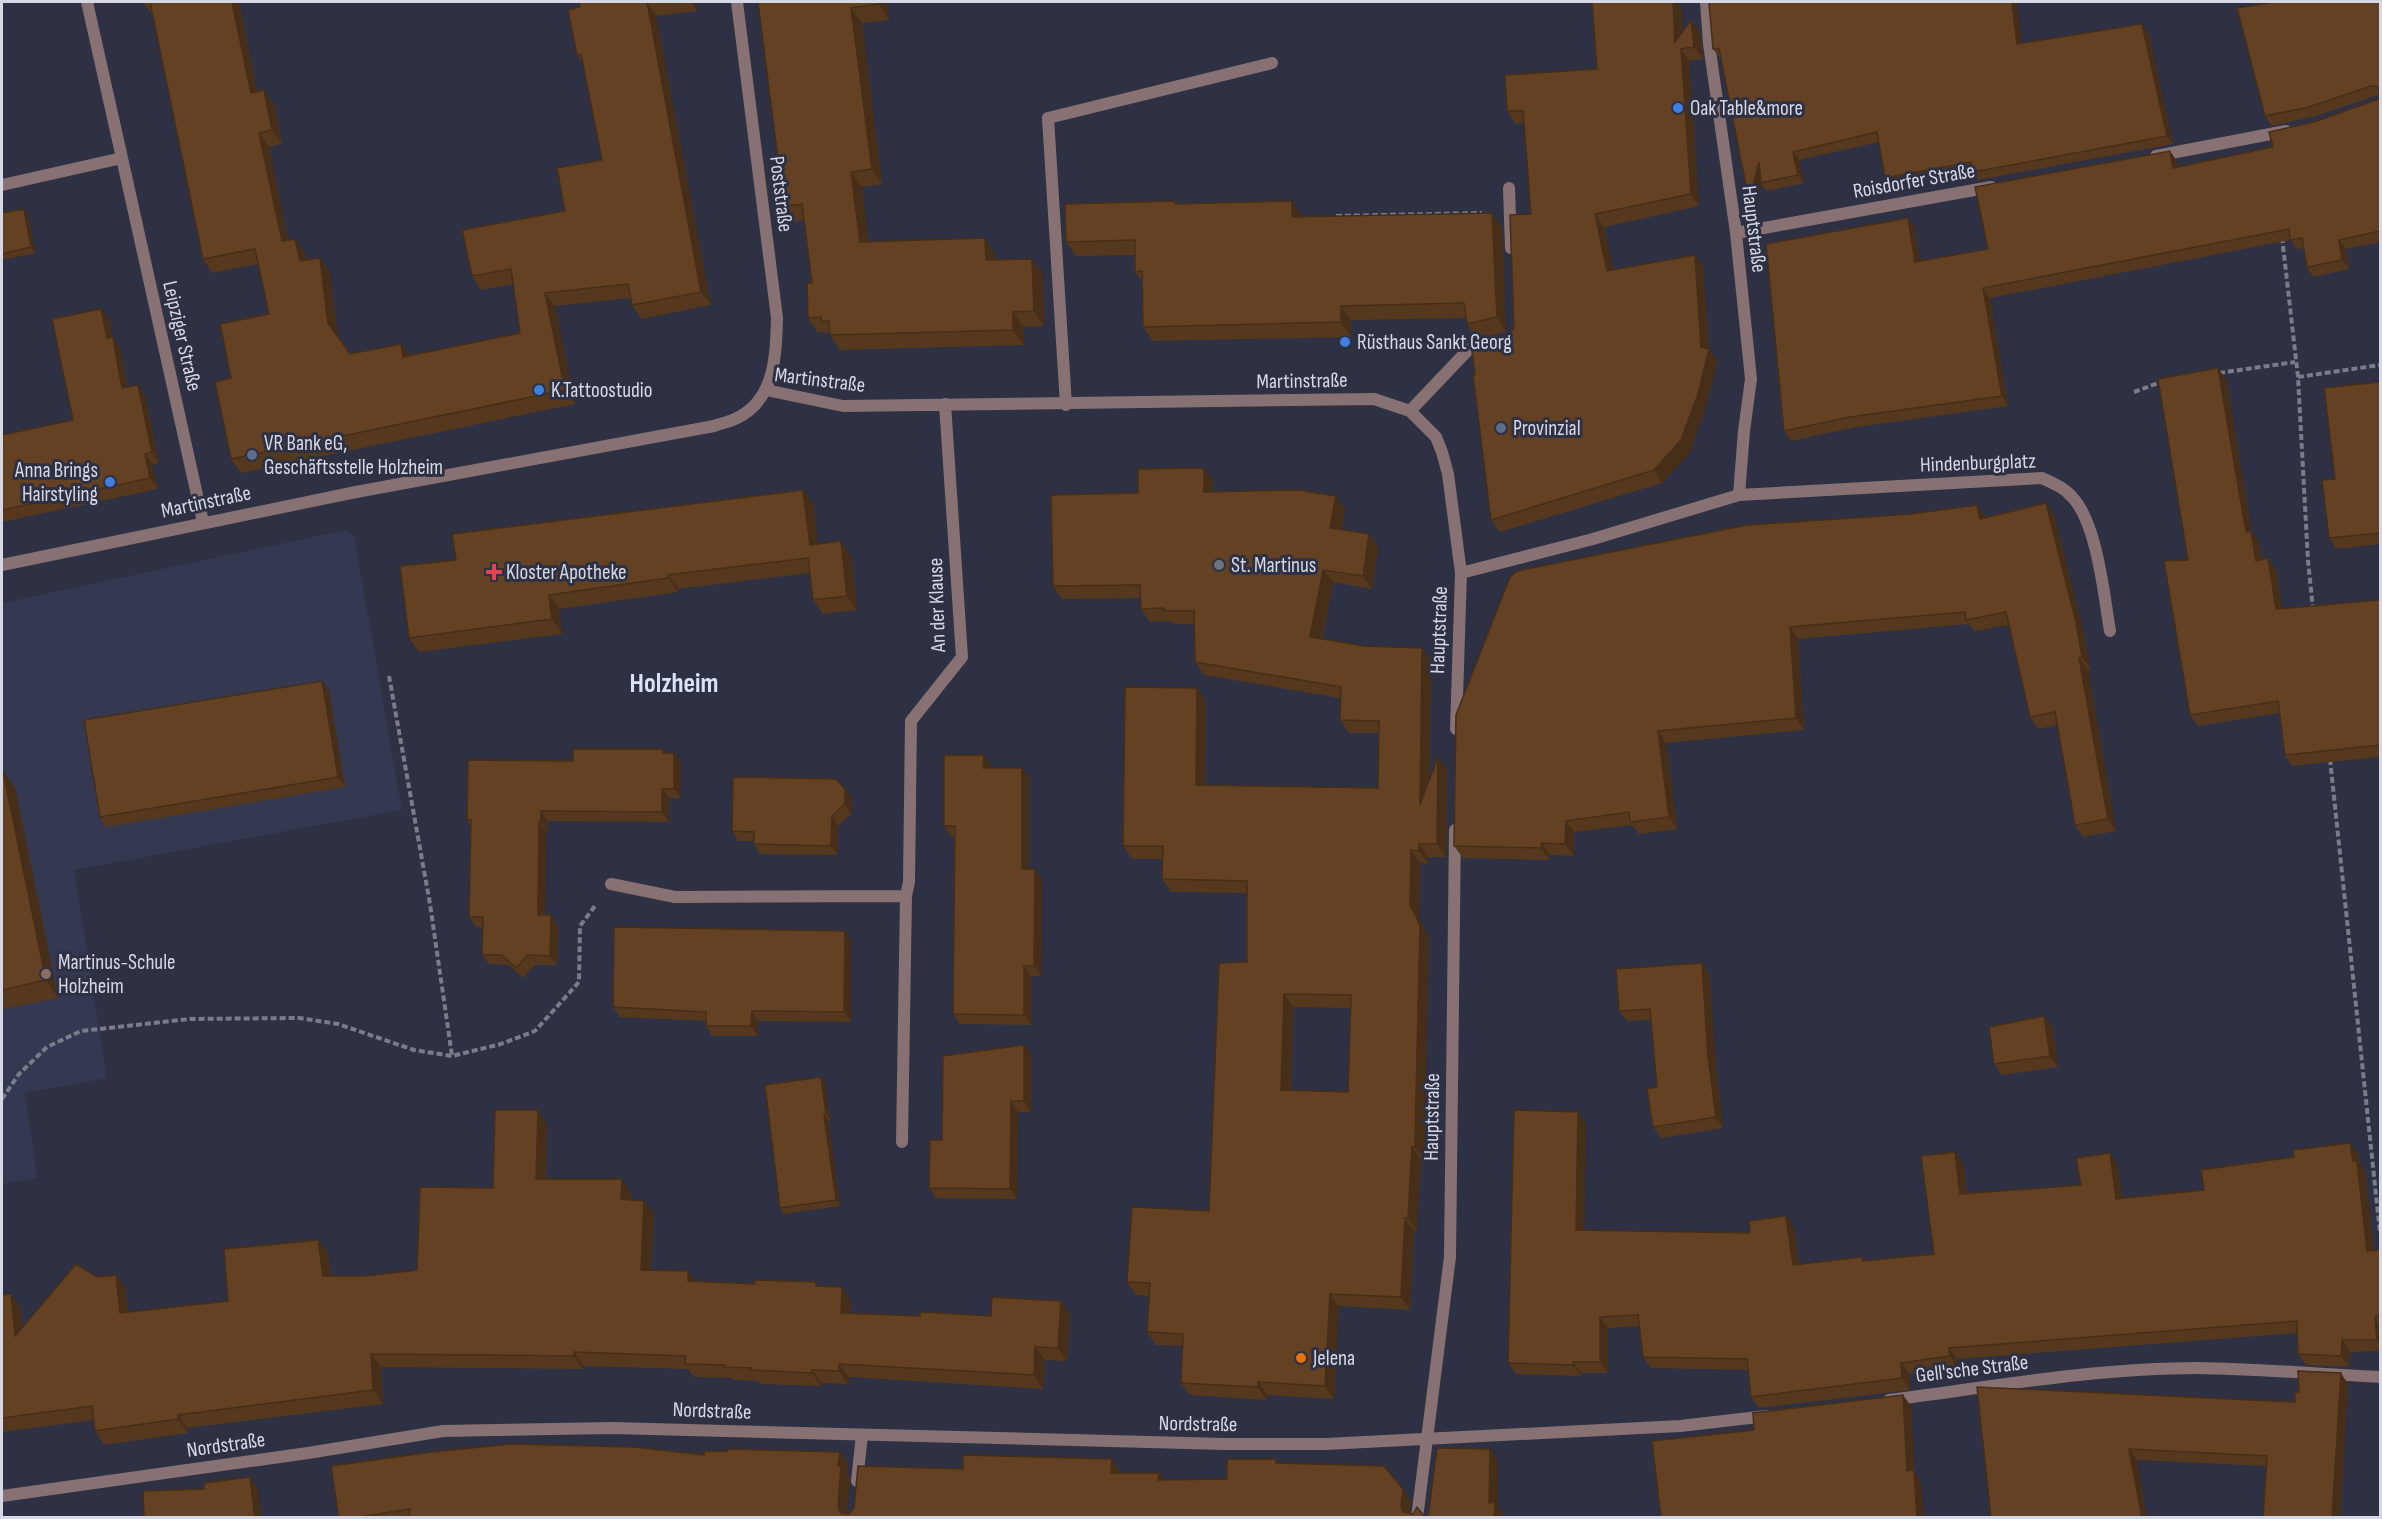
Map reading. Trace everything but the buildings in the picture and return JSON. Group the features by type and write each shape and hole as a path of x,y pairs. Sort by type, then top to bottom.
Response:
{"street":[{"name":"Leipziger Straße","path":"87,2 203,522"},
{"name":"Poststraße","path":"736,2 777,318 774,371 766,390"},
{"name":"Hauptstraße","path":"1456,745 1461,573 1593,539 1739,495 1743,431 1751,379 1736,233 1709,44 1706,2"},
{"path":"1066,405 1048,118 1272,63"},
{"path":"2145,158 2295,129"},
{"path":"2,185 122,158"},
{"name":"Roisdorfer Straße","path":"1736,233 2007,184"},
{"path":"1509,188 1512,258"},
{"path":"1410,411 1469,349 1504,341"},
{"name":"Martinstraße","path":"2,565 203,522 714,426 737,418 752,408 766,390 843,406 1066,405 1374,399 1410,411 1436,437 1448,474 1461,573"},
{"name":"An der Klause","path":"902,1142 911,721 962,657 945,404"},
{"name":"Hindenburgplatz","path":"1739,495 2042,478 2058,485 2073,498 2086,516 2102,581 2110,631"},
{"name":"Hauptstraße","path":"1417,1518 1450,1257 1455,816"},
{"path":"611,884 675,897 906,896"},
{"name":"Gell'sche Straße","path":"1871,1402 2072,1376 2153,1370 2197,1368 2380,1377"},
{"path":"1427,1438 1680,1426 1776,1414"},
{"name":"Nordstraße","path":"2,1496 308,1453 443,1431 613,1428 1224,1444 1326,1444 1427,1438"},
{"path":"856,1494 861,1435"}],"path":[{"path":"1334,231 1333,216 1510,212"},
{"path":"2282,236 2298,377 2308,561 2315,620"},
{"path":"2216,374 2295,362"},
{"path":"2298,377 2380,365"},
{"path":"2134,392 2171,380"},
{"path":"389,676 430,904 452,1056"},
{"path":"2329,750 2380,1233"},
{"path":"2,1099 19,1074 47,1047 81,1031 190,1019 299,1018 338,1024 414,1050 452,1056 501,1044 535,1031 579,982 580,926 611,884"}],"shaded area":[{"path":"346,530 354,535 402,810 74,870 107,1078 25,1093 37,1178 2,1184 2,603"}],"place":[{"name":"Oak Table&more","path":"1678,108"},
{"name":"Rüsthaus Sankt Georg","path":"1345,342"},
{"name":"K.Tattoostudio","path":"539,390"},
{"name":"Provinzial","path":"1501,428"},
{"name":"VR Bank eG, Geschäftsstelle Holzheim","path":"252,455"},
{"name":"Anna Brings Hairstyling","path":"110,482"},
{"name":"St. Martinus","path":"1219,565"},
{"name":"Kloster Apotheke","path":"494,572"},
{"name":"Martinus-Schule Holzheim","path":"46,974"},
{"name":"Jelena","path":"1301,1358"}],"district":[{"name":"Holzheim","path":"674,684"}]}
